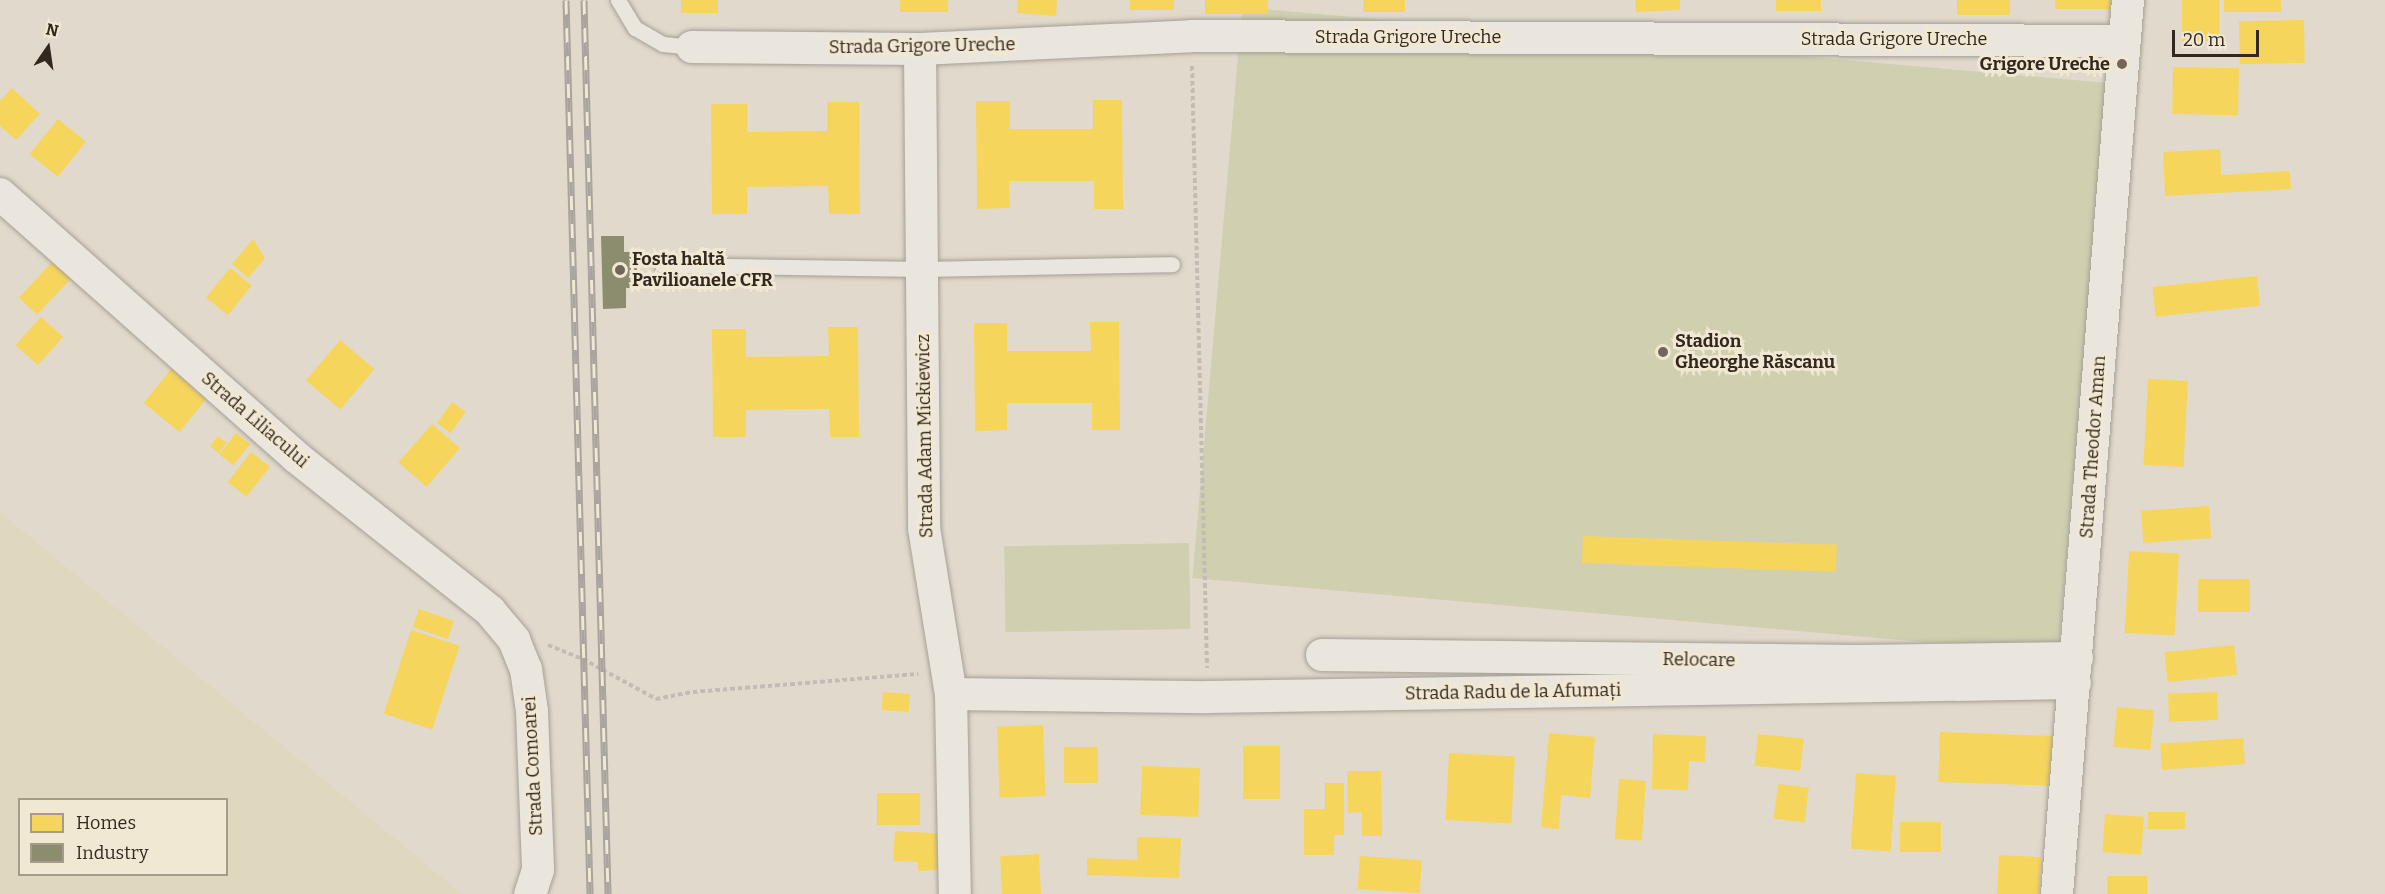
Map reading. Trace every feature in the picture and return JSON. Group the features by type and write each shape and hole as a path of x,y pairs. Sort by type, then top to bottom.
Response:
{"street":[{"name":"Strada Theodor Aman","path":"2057,894 2128,0"},
{"name":"Strada Grigore Ureche","path":"692,46 920,49 1191,36 2124,40"},
{"name":"Strada Adam Mickiewicz","path":"920,49 924,528 950,683 955,894"},
{"name":"Strada Liliacului","path":"0,194 296,458 490,611 514,640"},
{"name":"Strada Comoarei","path":"514,640 526,669 532,711 538,870 530,894"},
{"name":"Relocare","path":"1322,655 1857,661 2076,671"},
{"name":"Strada Radu de la Afumați","path":"950,683 1208,697 2076,671"}],"lane":[{"path":"618,0 635,28 663,44 692,46"},
{"path":"663,266 922,269 1172,264"}],"path":[{"path":"1191,36 1208,697"},
{"path":"514,640 557,647 656,699 693,692 950,683"}],"shaded area":[{"path":"0,512 462,894 0,894"}],"green space":[{"name":"Stadion Gheorghe Răscanu","path":"1242,7 2108,83 2058,654 1192,578"},
{"path":"1189,543 1191,629 1006,632 1004,546"}],"building: Homes":[{"path":"681,0 718,0 718,13 681,13"},
{"path":"900,0 948,0 948,12 900,12"},
{"path":"1018,0 1057,0 1056,16 1017,13"},
{"path":"1130,0 1174,0 1174,10 1130,10"},
{"path":"1205,0 1268,0 1268,14 1205,14"},
{"path":"1363,0 1405,0 1405,12 1363,12"},
{"path":"1635,0 1680,0 1680,10 1636,12"},
{"path":"1776,0 1821,0 1821,11 1776,11"},
{"path":"1957,0 2010,0 2010,15 1957,15"},
{"path":"2055,0 2114,0 2114,9 2055,9"},
{"path":"2182,0 2219,0 2219,41 2182,41"},
{"path":"2224,0 2281,0 2281,12 2224,12"},
{"path":"2304,20 2305,63 2240,64 2239,21"},
{"path":"2173,67 2239,68 2238,115 2172,114"},
{"path":"12,88 40,114 16,140 0,126 0,101"},
{"path":"1093,100 1122,100 1123,209 1094,209 1094,181 1009,181 1010,208 977,209 976,101 1010,101 1010,129 1093,129"},
{"path":"827,102 859,102 860,214 829,214 828,186 747,187 747,214 712,214 711,104 747,104 747,132 827,131"},
{"path":"58,119 86,142 58,177 30,154"},
{"path":"2220,149 2221,175 2290,171 2291,189 2165,196 2163,152"},
{"path":"253,239 265,258 248,278 232,264"},
{"path":"55,259 73,276 37,315 19,298"},
{"path":"230,268 252,286 228,315 206,298"},
{"path":"2257,276 2260,306 2156,317 2153,287"},
{"path":"41,317 63,337 38,365 16,345"},
{"path":"1090,322 1119,322 1120,430 1092,430 1092,403 1007,403 1007,430 975,431 974,323 1007,323 1007,351 1091,351"},
{"path":"828,327 858,327 859,437 830,437 829,409 746,410 746,437 713,437 712,329 746,329 746,357 829,356"},
{"path":"340,340 374,369 340,410 306,381"},
{"path":"172,368 208,397 179,432 144,403"},
{"path":"2148,379 2188,381 2183,467 2143,465"},
{"path":"452,402 466,412 450,433 437,423"},
{"path":"432,424 460,448 426,487 399,462"},
{"path":"236,433 250,444 234,465 219,454"},
{"path":"218,436 227,443 219,453 210,446"},
{"path":"251,452 270,467 247,497 228,482"},
{"path":"2209,506 2211,538 2143,543 2141,511"},
{"path":"1583,536 1837,545 1836,572 1582,563"},
{"path":"2129,551 2179,554 2175,636 2125,633"},
{"path":"2198,579 2250,579 2250,612 2198,612"},
{"path":"419,609 454,621 448,639 413,627"},
{"path":"411,630 460,646 432,729 384,714"},
{"path":"2234,645 2237,675 2168,682 2164,652"},
{"path":"883,692 910,694 909,712 882,710"},
{"path":"2217,692 2218,720 2169,722 2168,694"},
{"path":"2117,707 2154,710 2150,750 2114,747"},
{"path":"1043,725 1045,796 1000,798 997,727"},
{"path":"1940,732 2058,736 2056,786 1938,782"},
{"path":"1549,733 1595,737 1590,798 1561,795 1559,829 1541,827"},
{"path":"1653,734 1706,736 1705,762 1689,761 1688,790 1652,789"},
{"path":"1758,734 1804,739 1800,771 1755,766"},
{"path":"2243,738 2245,764 2162,770 2160,744"},
{"path":"1243,746 1280,746 1280,799 1243,799"},
{"path":"1064,747 1098,747 1098,783 1064,783"},
{"path":"1449,753 1515,756 1511,823 1445,820"},
{"path":"1142,766 1200,768 1198,817 1140,815"},
{"path":"1347,771 1381,771 1382,836 1362,836 1362,812 1348,813"},
{"path":"1856,773 1896,776 1891,852 1851,849"},
{"path":"1619,779 1646,781 1642,841 1615,839"},
{"path":"1325,783 1344,783 1344,835 1334,835 1334,855 1304,855 1304,809 1325,809"},
{"path":"1778,784 1809,788 1805,823 1774,819"},
{"path":"877,793 920,793 920,825 877,825"},
{"path":"2148,812 2185,812 2185,829 2148,829"},
{"path":"2105,814 2144,817 2141,855 2102,852"},
{"path":"1900,822 1941,822 1941,852 1900,852"},
{"path":"895,831 948,834 947,869 918,871 918,862 893,861"},
{"path":"1137,837 1181,838 1179,878 1087,875 1087,858 1137,860"},
{"path":"1039,854 1041,894 1002,894 1000,856"},
{"path":"1999,855 2041,857 2039,894 1997,894"},
{"path":"1360,856 1422,860 1420,893 1358,889"},
{"path":"2107,876 2147,876 2147,894 2107,894"}],"building: Industry":[{"name":"Fosta haltă Pavilioanele CFR","path":"601,236 624,236 624,252 637,252 638,288 626,288 626,308 603,309"}],"railway":[{"path":"566,0 590,894"},
{"path":"584,0 608,894"}],"place":[{"name":"Grigore Ureche","path":"2122,64"},
{"name":"Fosta haltă Pavilioanele CFR","path":"620,270"},
{"name":"Stadion Gheorghe Răscanu","path":"1663,352"}]}
